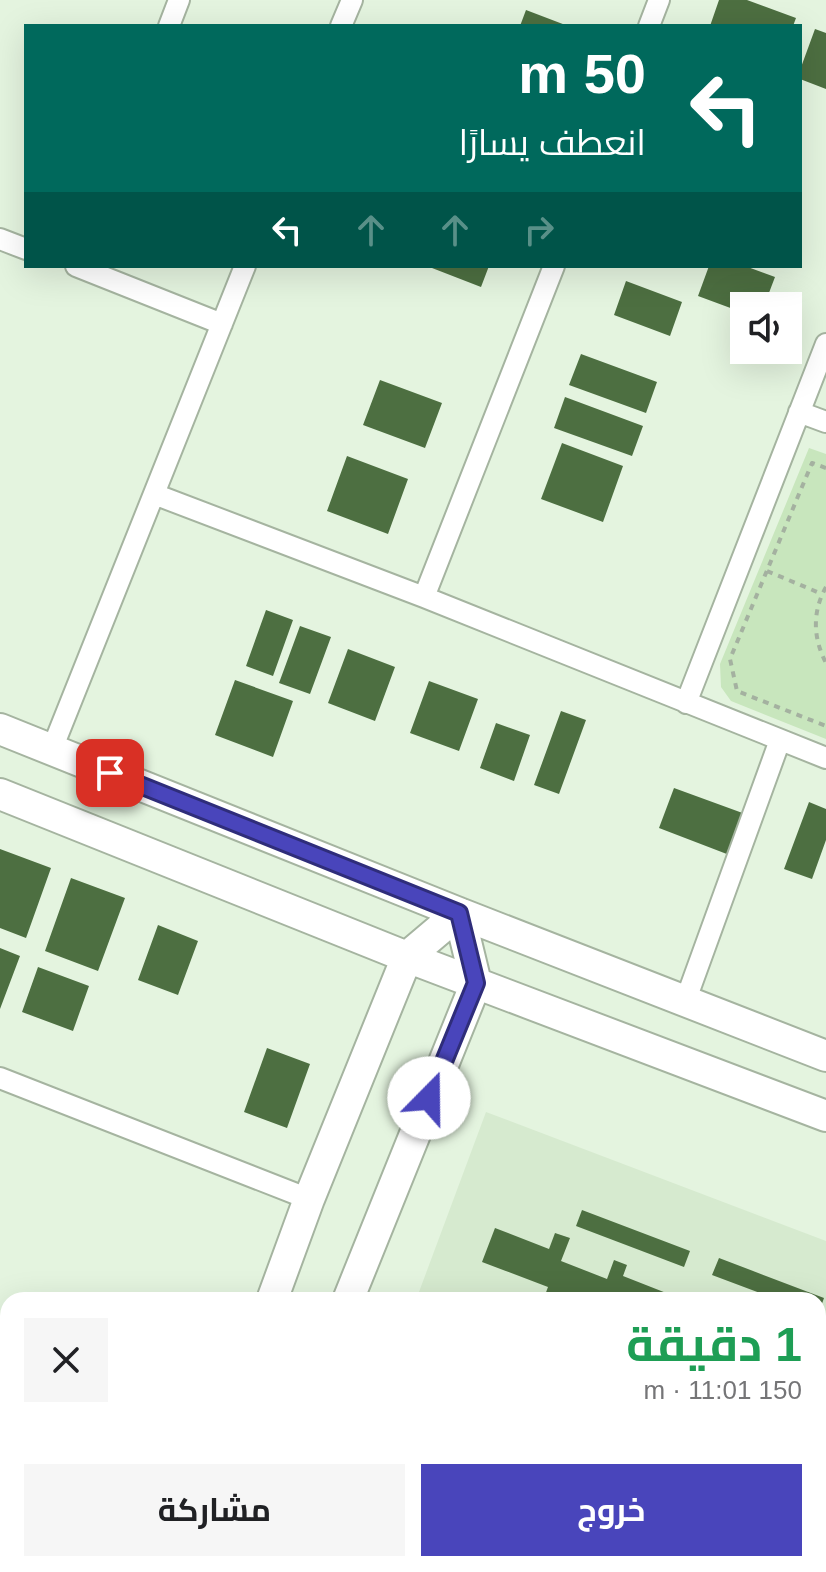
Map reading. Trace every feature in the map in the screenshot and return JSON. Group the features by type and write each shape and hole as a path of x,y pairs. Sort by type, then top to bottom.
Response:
{"street":[{"path":"170,24 179,0"},
{"path":"342,24 352,0"},
{"path":"650,24 659,0"},
{"path":"0,239 24,248"},
{"path":"77,268 222,324"},
{"path":"52,749 244,268"},
{"path":"424,597 553,268"},
{"path":"686,703 826,344"},
{"path":"799,412 826,422"},
{"path":"154,494 424,597 826,758"},
{"path":"0,729 826,1056"},
{"path":"685,1002 780,740"},
{"path":"0,794 407,957 826,1116"},
{"path":"275,1292 309,1199 407,957 459,913"},
{"path":"351,1292 476,983 459,913"},
{"path":"0,1078 309,1199"}],"path":[{"path":"826,468 812,463 730,659 737,691 826,726"},
{"path":"767,571 822,594"},
{"path":"826,587 819,600 815,626 819,650 826,663"}],"shaded area":[{"path":"809,448 826,454 826,739 731,701 721,687 720,664"},
{"path":"486,1112 826,1241 826,1292 419,1292"}],"building":[{"path":"719,0 747,0 796,18 794,24 711,24"},
{"path":"526,10 563,24 521,24"},
{"path":"815,29 826,33 826,89 802,80 802,65"},
{"path":"432,268 488,268 481,287"},
{"path":"708,268 750,268 775,277 769,292 730,292 730,308 698,296"},
{"path":"626,281 682,302 670,336 614,315"},
{"path":"581,354 657,382 646,413 569,385"},
{"path":"380,380 442,403 425,448 363,425"},
{"path":"565,397 643,426 632,456 554,428"},
{"path":"562,443 623,466 603,522 541,499"},
{"path":"347,456 408,479 388,534 327,511"},
{"path":"266,610 293,620 273,676 246,666"},
{"path":"300,626 331,637 310,694 279,683"},
{"path":"348,649 395,667 375,721 328,703"},
{"path":"235,680 293,701 273,757 215,735"},
{"path":"429,681 478,699 459,751 410,733"},
{"path":"561,711 586,720 559,794 534,785"},
{"path":"496,723 530,735 514,781 480,768"},
{"path":"674,788 748,815 732,856 659,828"},
{"path":"809,802 826,809 826,840 812,879 784,869"},
{"path":"0,849 51,868 26,938 0,928"},
{"path":"71,878 125,898 98,971 45,951"},
{"path":"158,925 198,941 178,995 138,980"},
{"path":"0,948 20,956 0,1009"},
{"path":"38,967 89,986 73,1031 22,1012"},
{"path":"267,1048 310,1064 287,1128 244,1112"},
{"path":"582,1210 690,1251 684,1267 576,1226"},
{"path":"495,1228 549,1249 555,1233 570,1238 561,1261 607,1279 614,1260 627,1265 623,1276 664,1292 546,1292 548,1287 482,1262"},
{"path":"719,1258 808,1292 758,1292 712,1275"}],"route":[{"path":"110,773 459,913 476,983 429,1098"}]}
